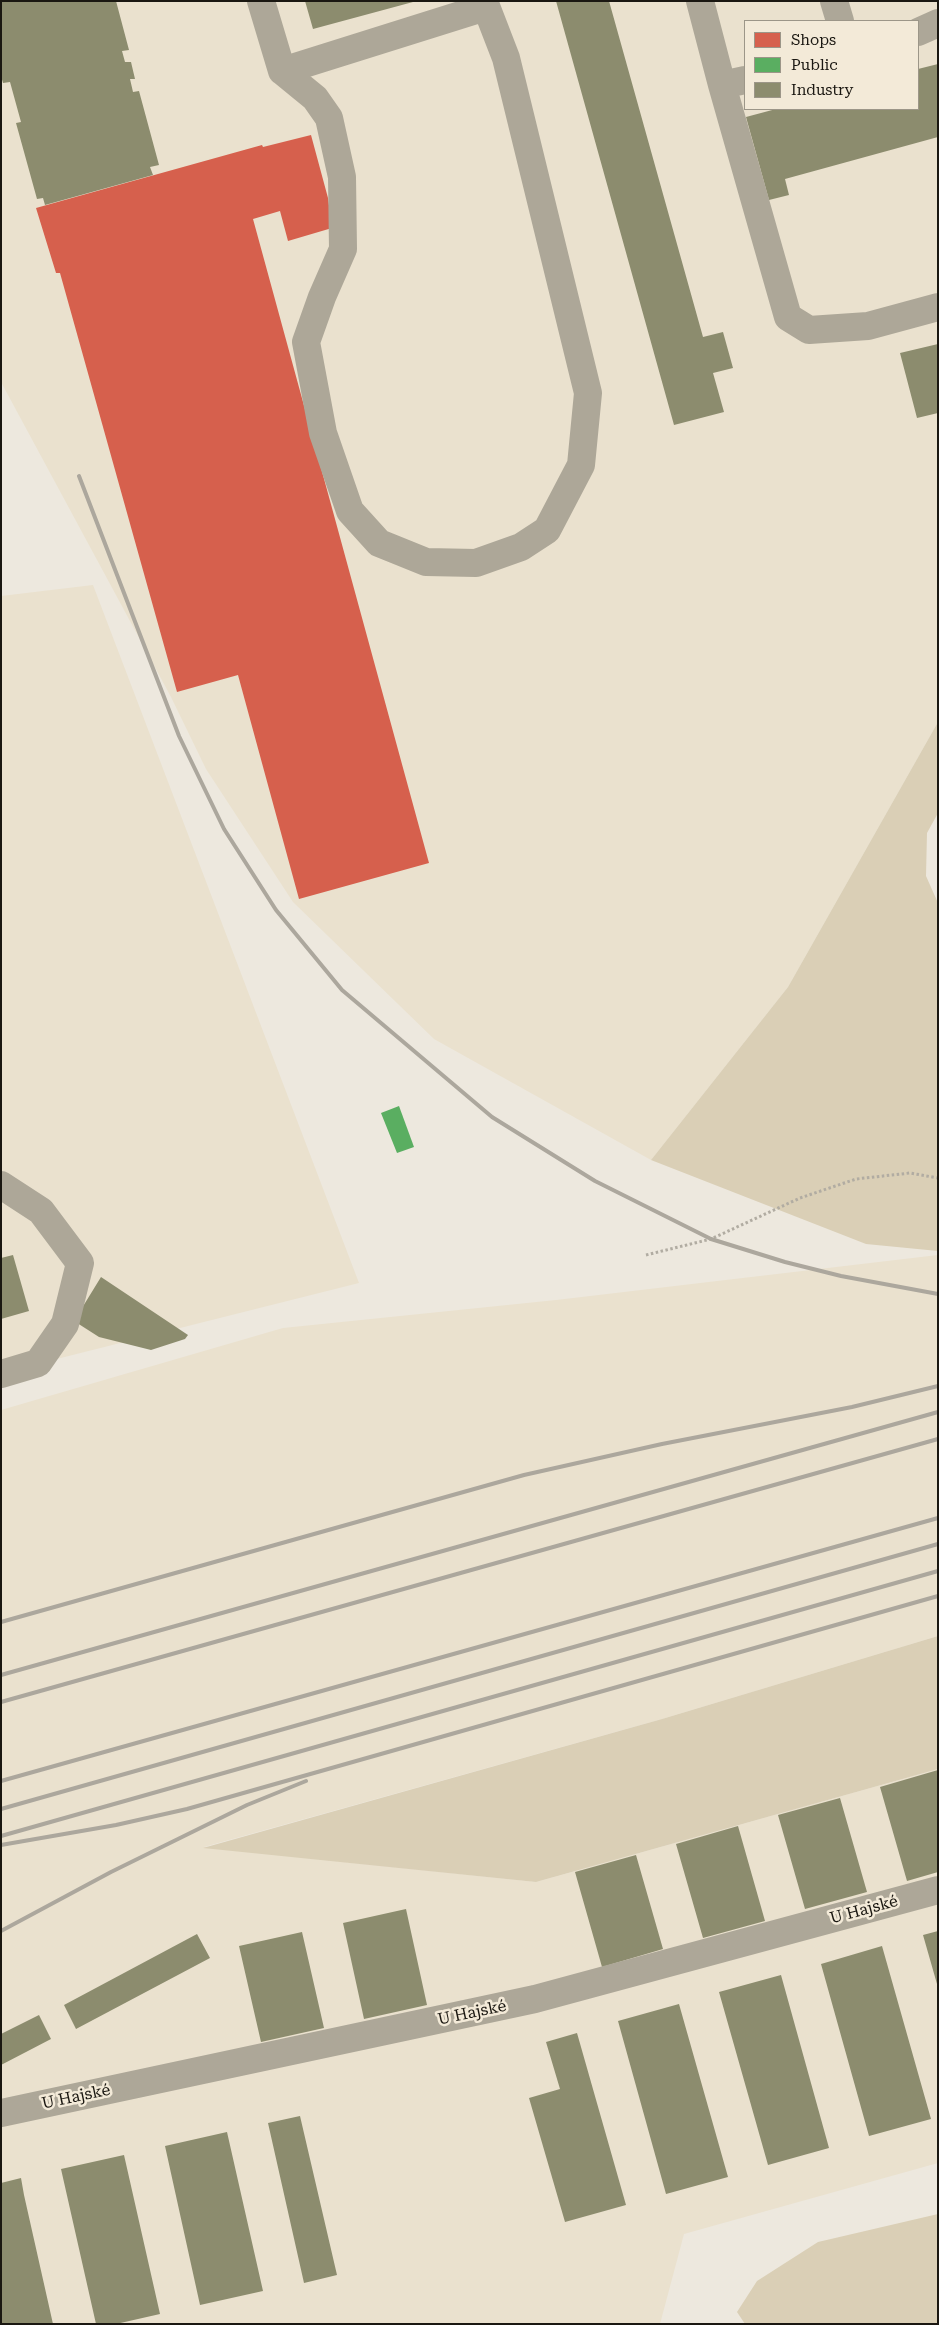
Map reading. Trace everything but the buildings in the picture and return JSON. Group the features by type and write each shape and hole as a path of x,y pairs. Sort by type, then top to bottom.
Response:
{"lane":[{"path":"261,1 282,71 315,98 328,118 342,177 343,249 322,297 306,342 323,433 350,511 379,543 426,562 476,563 521,548 547,530 581,464 588,393 506,58 485,4 282,71"},
{"path":"700,1 734,82 788,317 808,330 868,326 938,307"},
{"path":"834,1 840,20"},
{"path":"919,32 938,23"},
{"path":"1,1185 41,1211 80,1263 65,1324 44,1355 38,1362 1,1374"},
{"name":"U Hajské","path":"1,2113 535,1999 938,1890"}],"path":[{"path":"646,1255 711,1239 800,1198 856,1179 910,1173 938,1178"}],"shaded area":[{"path":"1,1 938,1 938,722 788,987 651,1160 434,1039 293,902 206,769 171,697 1,382"},
{"path":"93,585 359,1283 1,1373 1,596"},
{"path":"938,722 938,813 927,833 926,876 938,903 938,1251 866,1244 651,1160 788,987"},
{"path":"938,1255 938,1636 662,1719 204,1847 536,1882 938,1769 938,2163 684,2234 660,2324 1,2324 1,1410 283,1328 556,1300"},
{"path":"938,1636 938,1769 536,1882 203,1848 662,1719"},
{"path":"938,2214 938,2324 745,2324 737,2312 757,2281 818,2242"}],"railway":[{"path":"79,476 179,736 224,829 276,910 342,990 492,1117 595,1181 711,1239 785,1262 841,1276 938,1294"},
{"path":"1,1622 524,1475 662,1444 852,1407 938,1386"},
{"path":"1,1675 938,1412"},
{"path":"1,1702 938,1439"},
{"path":"1,1781 938,1518"},
{"path":"1,1809 938,1544"},
{"path":"1,1836 938,1571"},
{"path":"1,1845 116,1825 187,1809 938,1596"},
{"path":"1,1931 111,1872 247,1805 306,1781"}]}
